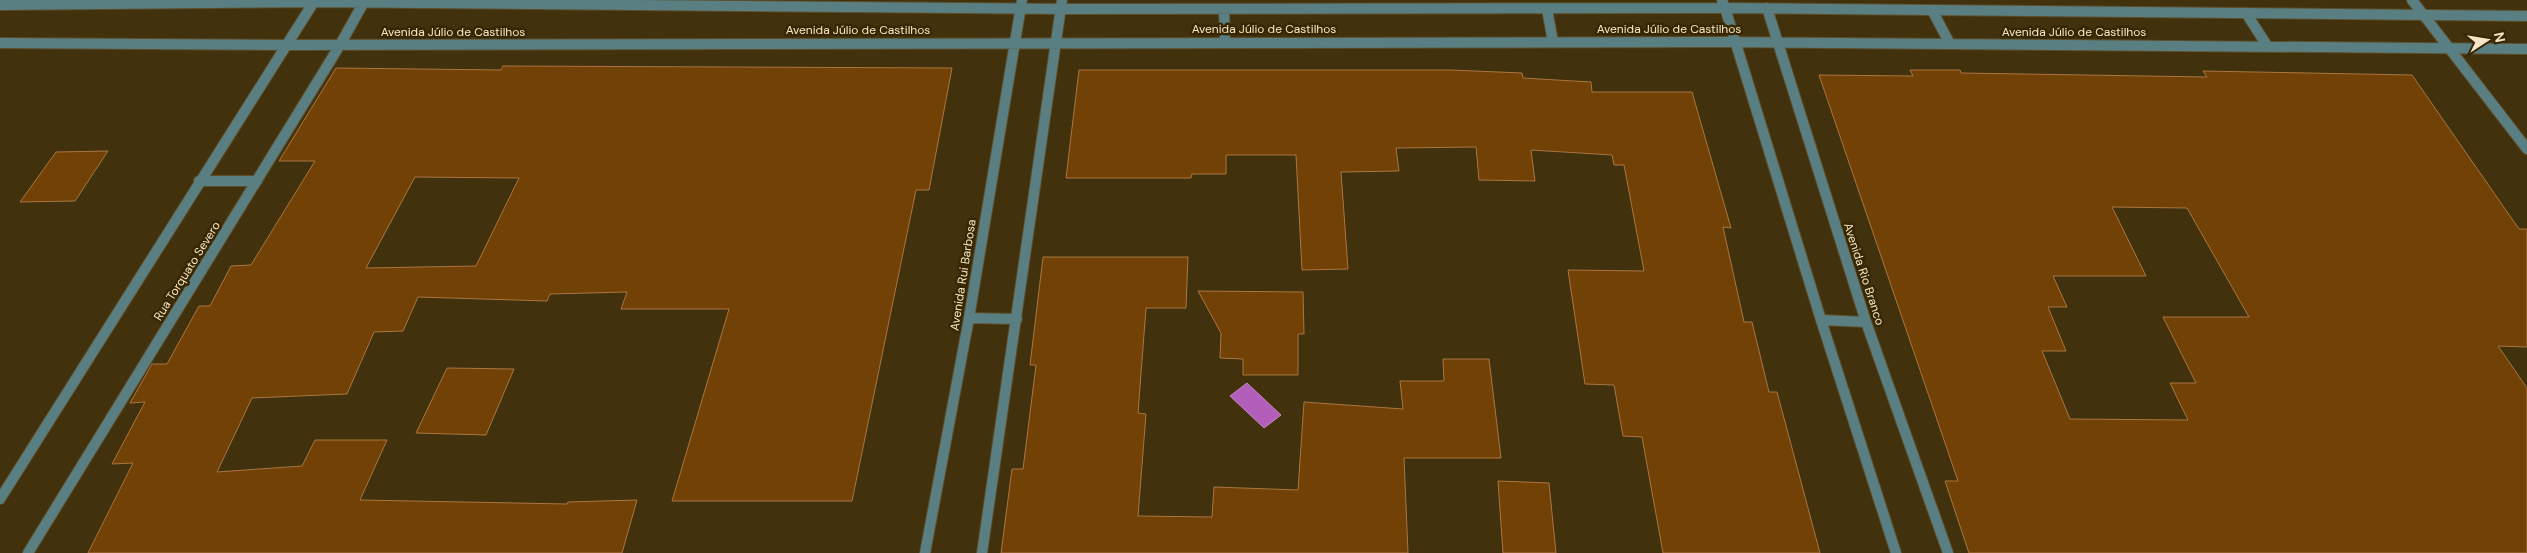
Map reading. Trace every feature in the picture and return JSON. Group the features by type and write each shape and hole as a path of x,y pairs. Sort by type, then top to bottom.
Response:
{"street":[{"path":"2412,0 2527,149"},
{"path":"0,499 199,181 315,1"},
{"name":"Avenida Júlio de Castilhos","path":"0,5 315,1 1062,4 1224,9 1547,9 1765,4 1932,10 2527,16"},
{"name":"Rua Torquato Severo","path":"28,553 340,45 364,2"},
{"name":"Avenida Rui Barbosa","path":"925,553 969,318 1014,42 1022,4"},
{"path":"982,553 1062,4"},
{"path":"1723,4 1821,320 1896,553"},
{"name":"Avenida Rio Branco","path":"1765,4 1866,322 1948,553"},
{"path":"1224,9 1225,42"},
{"path":"1547,9 1554,42"},
{"path":"1932,10 1950,44"},
{"path":"2246,13 2268,46"},
{"name":"Avenida Júlio de Castilhos","path":"0,44 1777,42 2527,49"},
{"path":"199,181 257,181"},
{"path":"969,318 1017,319"},
{"path":"1821,320 1866,322"}],"shaded area":[{"path":"1247,383 1281,415 1264,428 1230,396"}],"building":[{"path":"503,66 952,68 929,190 916,190 852,501 672,501 729,309 621,309 627,292 550,294 547,301 418,297 403,331 374,332 347,394 252,398 217,472 302,466 315,440 387,440 360,500 567,504 568,502 637,500 622,553 88,553 133,463 112,464 145,402 130,403 152,364 167,364 199,306 210,306 231,266 251,265 315,161 279,161 336,68 501,70","holes":["415,177 519,178 476,266 366,268"]},
{"path":"1079,70 1451,70 1522,73 1523,78 1591,82 1592,92 1692,92 1731,228 1723,227 1744,322 1752,322 1769,392 1777,392 1820,553 1663,553 1642,437 1623,436 1614,385 1585,384 1568,270 1644,271 1624,165 1614,165 1612,155 1531,150 1535,181 1479,180 1476,147 1396,148 1399,171 1341,172 1348,269 1302,270 1296,155 1226,155 1226,174 1192,174 1191,178 1066,178"},
{"path":"1910,70 1960,70 1961,73 2207,77 2203,71 2412,75 2519,229 2527,229 2527,347 2498,346 2527,388 2527,553 1969,553 1945,481 1958,481 1819,75 1913,76","holes":["2112,207 2187,208 2249,317 2163,317 2196,383 2170,383 2188,420 2070,419 2042,351 2066,351 2048,307 2067,307 2053,276 2146,276"]},
{"path":"108,151 75,201 20,202 56,152"},
{"path":"1043,257 1188,257 1186,308 1146,308 1138,413 1146,414 1138,516 1212,517 1214,487 1298,490 1304,402 1403,409 1400,381 1444,381 1443,359 1489,359 1501,458 1404,458 1408,553 1001,553 1012,469 1023,469 1036,365 1030,365"},
{"path":"1198,291 1303,292 1304,334 1298,334 1298,375 1243,375 1243,359 1220,358 1221,333"},
{"path":"447,368 514,369 486,435 416,433"},
{"path":"1498,481 1549,483 1556,553 1503,553"}]}
